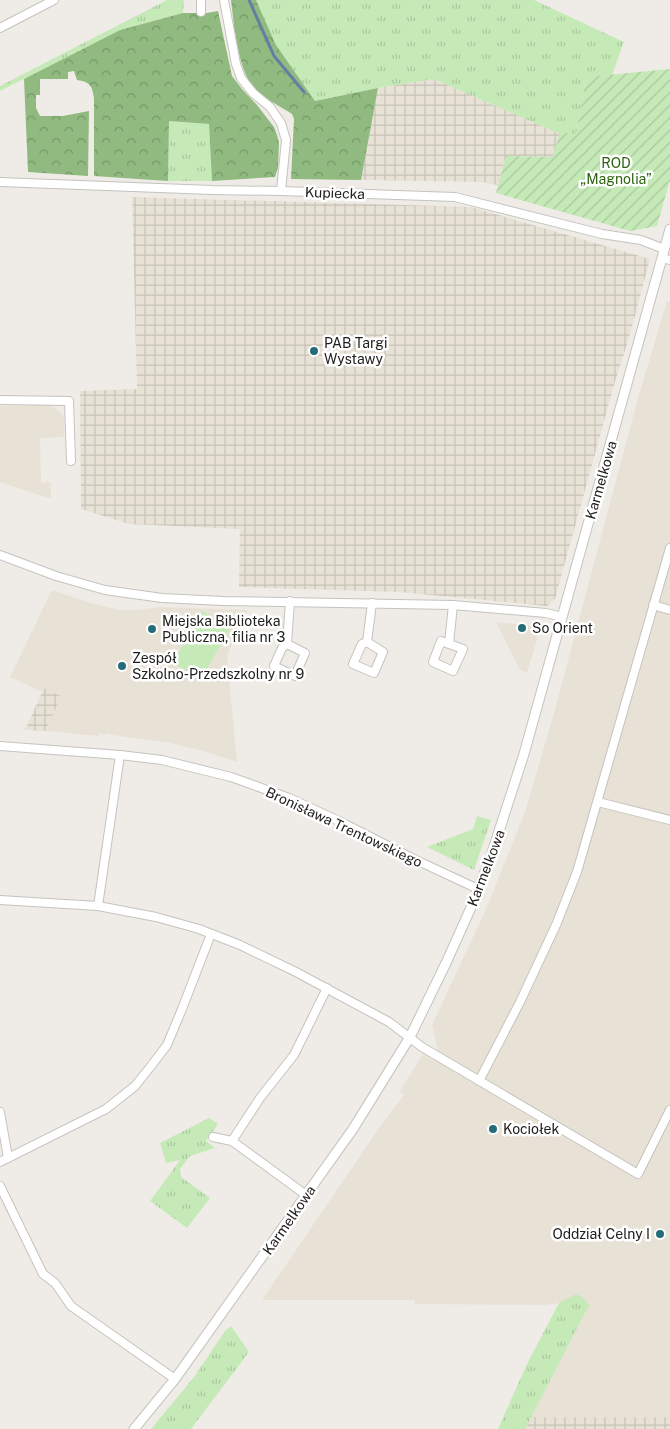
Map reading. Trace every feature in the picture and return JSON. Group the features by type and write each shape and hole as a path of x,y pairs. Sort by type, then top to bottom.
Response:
{"street":[{"path":"0,28 54,0"},
{"path":"201,0 201,12"},
{"path":"224,0 236,64 241,78 253,93 270,108 280,123 286,140 282,191"},
{"name":"Kupiecka","path":"0,182 456,197 602,234 641,240 666,251"},
{"name":"Karmelkowa","path":"134,1429 176,1379 353,1128 410,1037 446,963 478,889 505,815 524,754 666,251 670,229"},
{"path":"0,400 69,401 71,461"},
{"path":"479,1081 520,1002 556,925 577,872 670,548"},
{"path":"0,555 56,576 104,590 168,599 453,604 546,613 562,617"},
{"path":"287,644 305,654 295,676 274,666 282,648 287,644 290,601"},
{"path":"367,642 372,603"},
{"path":"449,644 453,604"},
{"path":"654,605 670,610"},
{"name":"Bronisława Trentowskiego","path":"0,746 120,754 191,766 231,777 278,794 341,822 478,889"},
{"path":"98,906 120,754"},
{"path":"598,802 670,820"},
{"path":"0,900 98,906 156,917 240,945 327,988 388,1022 422,1047 638,1174 670,1110"},
{"path":"0,1162 106,1109 135,1086 167,1045 211,934"},
{"path":"232,1141 260,1098 294,1055 327,988"},
{"path":"0,1112 8,1158"},
{"path":"213,1138 232,1141 306,1195"},
{"path":"0,1186 43,1274 55,1283 71,1306 176,1379"}],"shaded area":[{"path":"434,79 560,134 553,157 506,156 498,185 482,182 361,180 378,88"},
{"path":"132,197 471,207 650,259 555,599 547,606 399,592 239,587 240,529 129,524 81,509 80,391 137,389"},
{"path":"667,301 670,302 670,1417 531,1417 588,1306 576,1294 559,1303 545,1305 415,1304 415,1300 262,1300 381,1125 404,1095 400,1091 423,1054 433,1060 438,1051 432,1025 486,909 525,812 554,713 638,398"},
{"path":"51,405 64,416 64,437 40,438 41,483 51,482 51,499 0,482 0,406"},
{"name":"Zespół Szkolno-Przedszkolny nr 9","path":"52,590 120,610 159,607 248,610 227,655 237,762 170,743 106,733 104,735 100,733 98,736 46,731 61,696 44,689 42,692 10,677"},
{"path":"496,622 541,627 527,673 520,670"},
{"path":"44,688 61,696 46,731 25,730"},
{"path":"531,1417 670,1417 670,1429 525,1429"}],"green space":[{"path":"167,0 184,0 183,13 120,30 0,91 0,86"},
{"path":"231,0 256,0 276,45 315,101 378,88 361,180 291,179 294,119 292,114 257,91 245,73 238,48"},
{"path":"256,0 534,0 624,42 612,75 586,77 576,135 560,134 434,79 315,101 276,45"},
{"path":"218,11 232,76 274,127 277,135 279,143 278,168 275,177 212,181 209,124 169,121 168,181 94,176 94,98 91,87 88,83 77,80 74,71 68,72 68,79 40,79 40,95 36,95 36,108 40,116 63,116 89,111 88,176 28,172 24,79 120,30 183,13"},
{"name":"ROD „Magnolia”","path":"670,69 670,180 657,226 630,231 496,193 506,156 553,157 560,132 576,135 586,77"},
{"path":"169,121 209,124 212,181 168,181"},
{"path":"202,611 231,627 201,679 173,663"},
{"path":"477,816 491,820 474,870 427,847 473,829"},
{"path":"209,1118 218,1124 206,1141 215,1148 190,1156 180,1169 181,1177 210,1198 187,1228 150,1201 180,1160 166,1163 160,1143"},
{"path":"576,1294 583,1298 590,1306 525,1429 498,1429 527,1364 559,1303"},
{"path":"231,1326 249,1352 191,1429 151,1429 194,1377 225,1331"}],"waterway":[{"path":"249,0 274,56 304,92"}],"place":[{"name":"PAB Targi Wystawy","path":"314,351"},
{"name":"So Orient","path":"522,628"},
{"name":"Miejska Biblioteka Publiczna, filia nr 3","path":"152,629"},
{"name":"Zespół Szkolno-Przedszkolny nr 9","path":"122,666"},
{"name":"Kociołek","path":"493,1129"},
{"name":"Oddział Celny I","path":"660,1234"}]}
